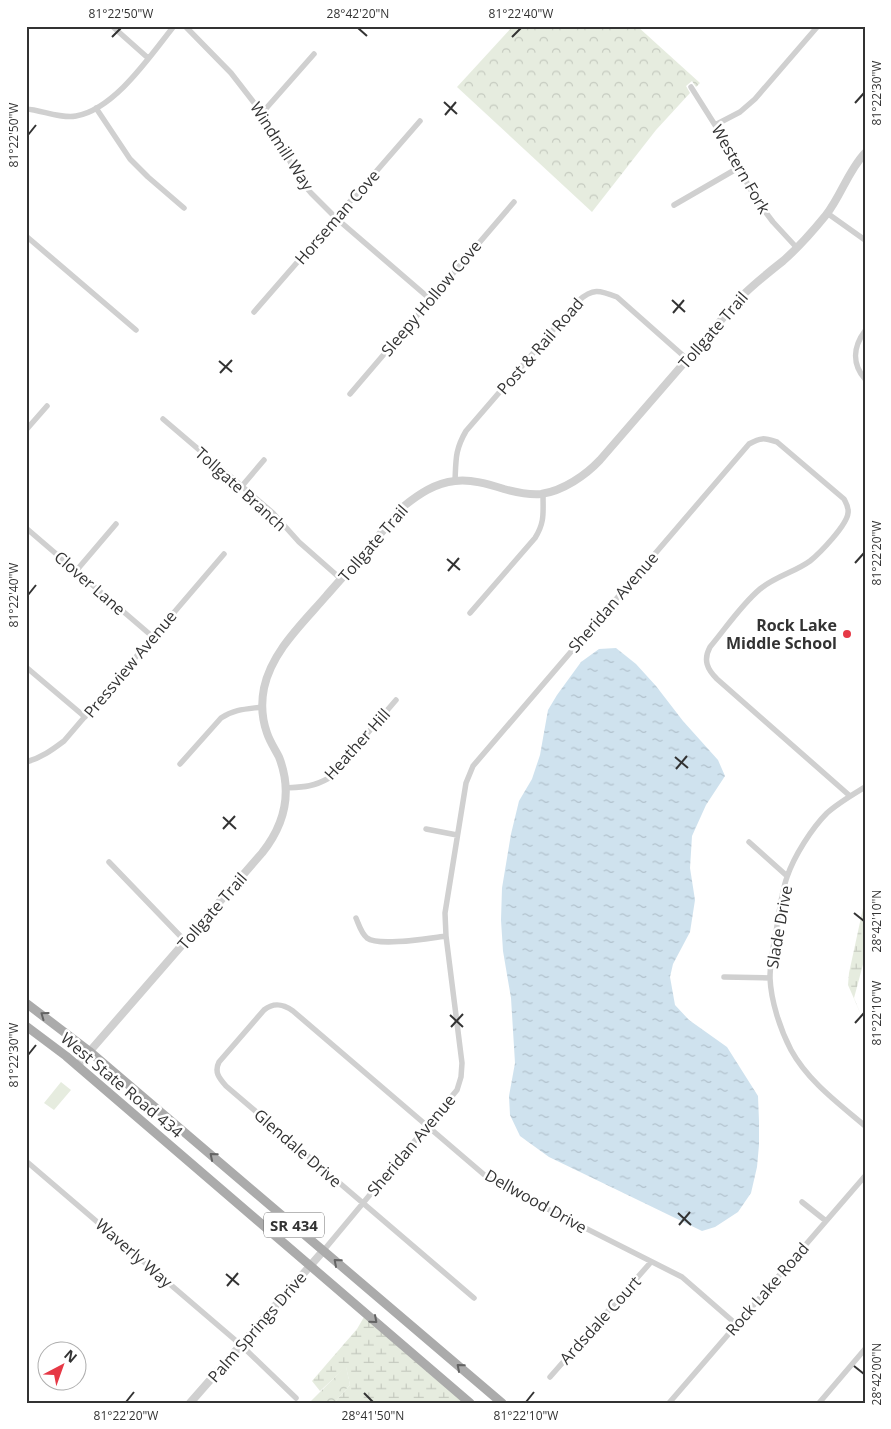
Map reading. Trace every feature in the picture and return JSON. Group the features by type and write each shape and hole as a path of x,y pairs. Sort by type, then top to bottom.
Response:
{"main road":[{"name":"SR 434","path":"26,1002 89,1051 502,1403"},
{"name":"West State Road 434","path":"26,1026 77,1066 310,1266"},
{"name":"SR 434","path":"310,1266 470,1403"}],"street":[{"path":"112,26 148,58"},
{"path":"26,109 74,117 111,100 174,26"},
{"name":"Windmill Way","path":"185,26 231,73 262,113 299,178 311,194 430,299"},
{"path":"715,125 740,112 755,100 818,26"},
{"path":"262,113 314,54"},
{"name":"Western Fork","path":"691,86 757,201 797,248"},
{"path":"96,108 130,159 184,208"},
{"name":"Horseman Cove","path":"254,312 420,121"},
{"name":"Tollgate Trail","path":"77,1066 269,844 280,824 286,801 286,788 278,757 267,734 262,707 263,690 268,672 282,647 404,506 416,496 431,488 455,481 473,481 529,494 542,494 574,482 593,468 742,296 797,248 827,213 865,153"},
{"path":"674,205 738,168"},
{"name":"Sleepy Hollow Cove","path":"350,394 514,202"},
{"path":"827,213 865,240"},
{"path":"26,236 136,330"},
{"name":"Post & Rail Road","path":"455,481 456,455 459,443 466,431 587,293 596,291 617,297 687,359"},
{"path":"865,331 859,339 855,358 865,380"},
{"path":"26,430 47,406"},
{"name":"Tollgate Branch","path":"163,419 277,517 299,542 341,579"},
{"name":"Sheridan Avenue","path":"324,1250 457,1090 461,1078 462,1063 446,936 445,913 466,783 473,766 749,444 757,439 765,438 777,442 844,499 848,505 848,514 843,525 810,561 776,577 752,596 710,647 706,654 706,662 709,671 717,679 850,796"},
{"path":"242,486 264,460"},
{"path":"470,612 535,538 541,528 544,516 542,494"},
{"path":"76,571 116,524"},
{"name":"Clover Lane","path":"26,528 153,637"},
{"name":"Pressview Avenue","path":"26,762 36,759 64,741 224,554"},
{"path":"26,667 85,717"},
{"name":"Heather Hill","path":"286,788 309,787 320,784 328,778 396,700"},
{"path":"180,764 221,718 228,713 241,709 262,707"},
{"name":"Slade Drive","path":"865,787 827,813 814,828 800,850 787,876 772,954 770,978 774,1002 782,1029 791,1049 803,1068 822,1089 865,1126"},
{"path":"426,829 457,835"},
{"path":"749,842 787,876"},
{"path":"109,862 186,942"},
{"path":"356,918 361,931 375,942 446,936"},
{"path":"724,977 770,978"},
{"name":"Dellwood Drive","path":"217,1073 219,1062 264,1010 270,1005 286,1006 488,1178 504,1188 682,1277 736,1324"},
{"name":"Glendale Drive","path":"217,1073 226,1086 474,1298"},
{"name":"Waverly Way","path":"26,1160 241,1345 296,1398"},
{"name":"Rock Lake Road","path":"669,1403 865,1176"},
{"path":"802,1202 826,1221"},
{"name":"Palm Springs Drive","path":"190,1403 324,1250"},
{"name":"Ardsdale Court","path":"550,1377 651,1262"},
{"path":"818,1403 865,1349"}],"green space":[{"path":"513,26 637,26 700,83 696,87 692,81 686,86 690,93 656,130 592,212 457,87"},
{"path":"865,899 865,957 854,998 862,1017 848,985"},
{"path":"61,1082 71,1090 54,1110 44,1103"},
{"path":"364,1317 464,1403 334,1403 350,1385 346,1367 320,1391 312,1381 357,1329"},
{"path":"346,1366 350,1385 334,1403 309,1403"}],"water":[{"path":"616,648 636,664 656,686 683,721 718,760 725,776 706,805 692,836 690,868 695,900 690,932 673,964 670,977 675,1005 689,1020 727,1047 758,1096 759,1145 757,1167 751,1193 738,1212 715,1227 702,1231 549,1157 520,1136 510,1115 509,1096 515,1063 511,998 503,951 501,920 502,888 511,834 519,801 532,779 540,755 548,710 581,662 599,649"}],"place":[{"name":"Rock Lake Middle School","path":"847,634"}]}
